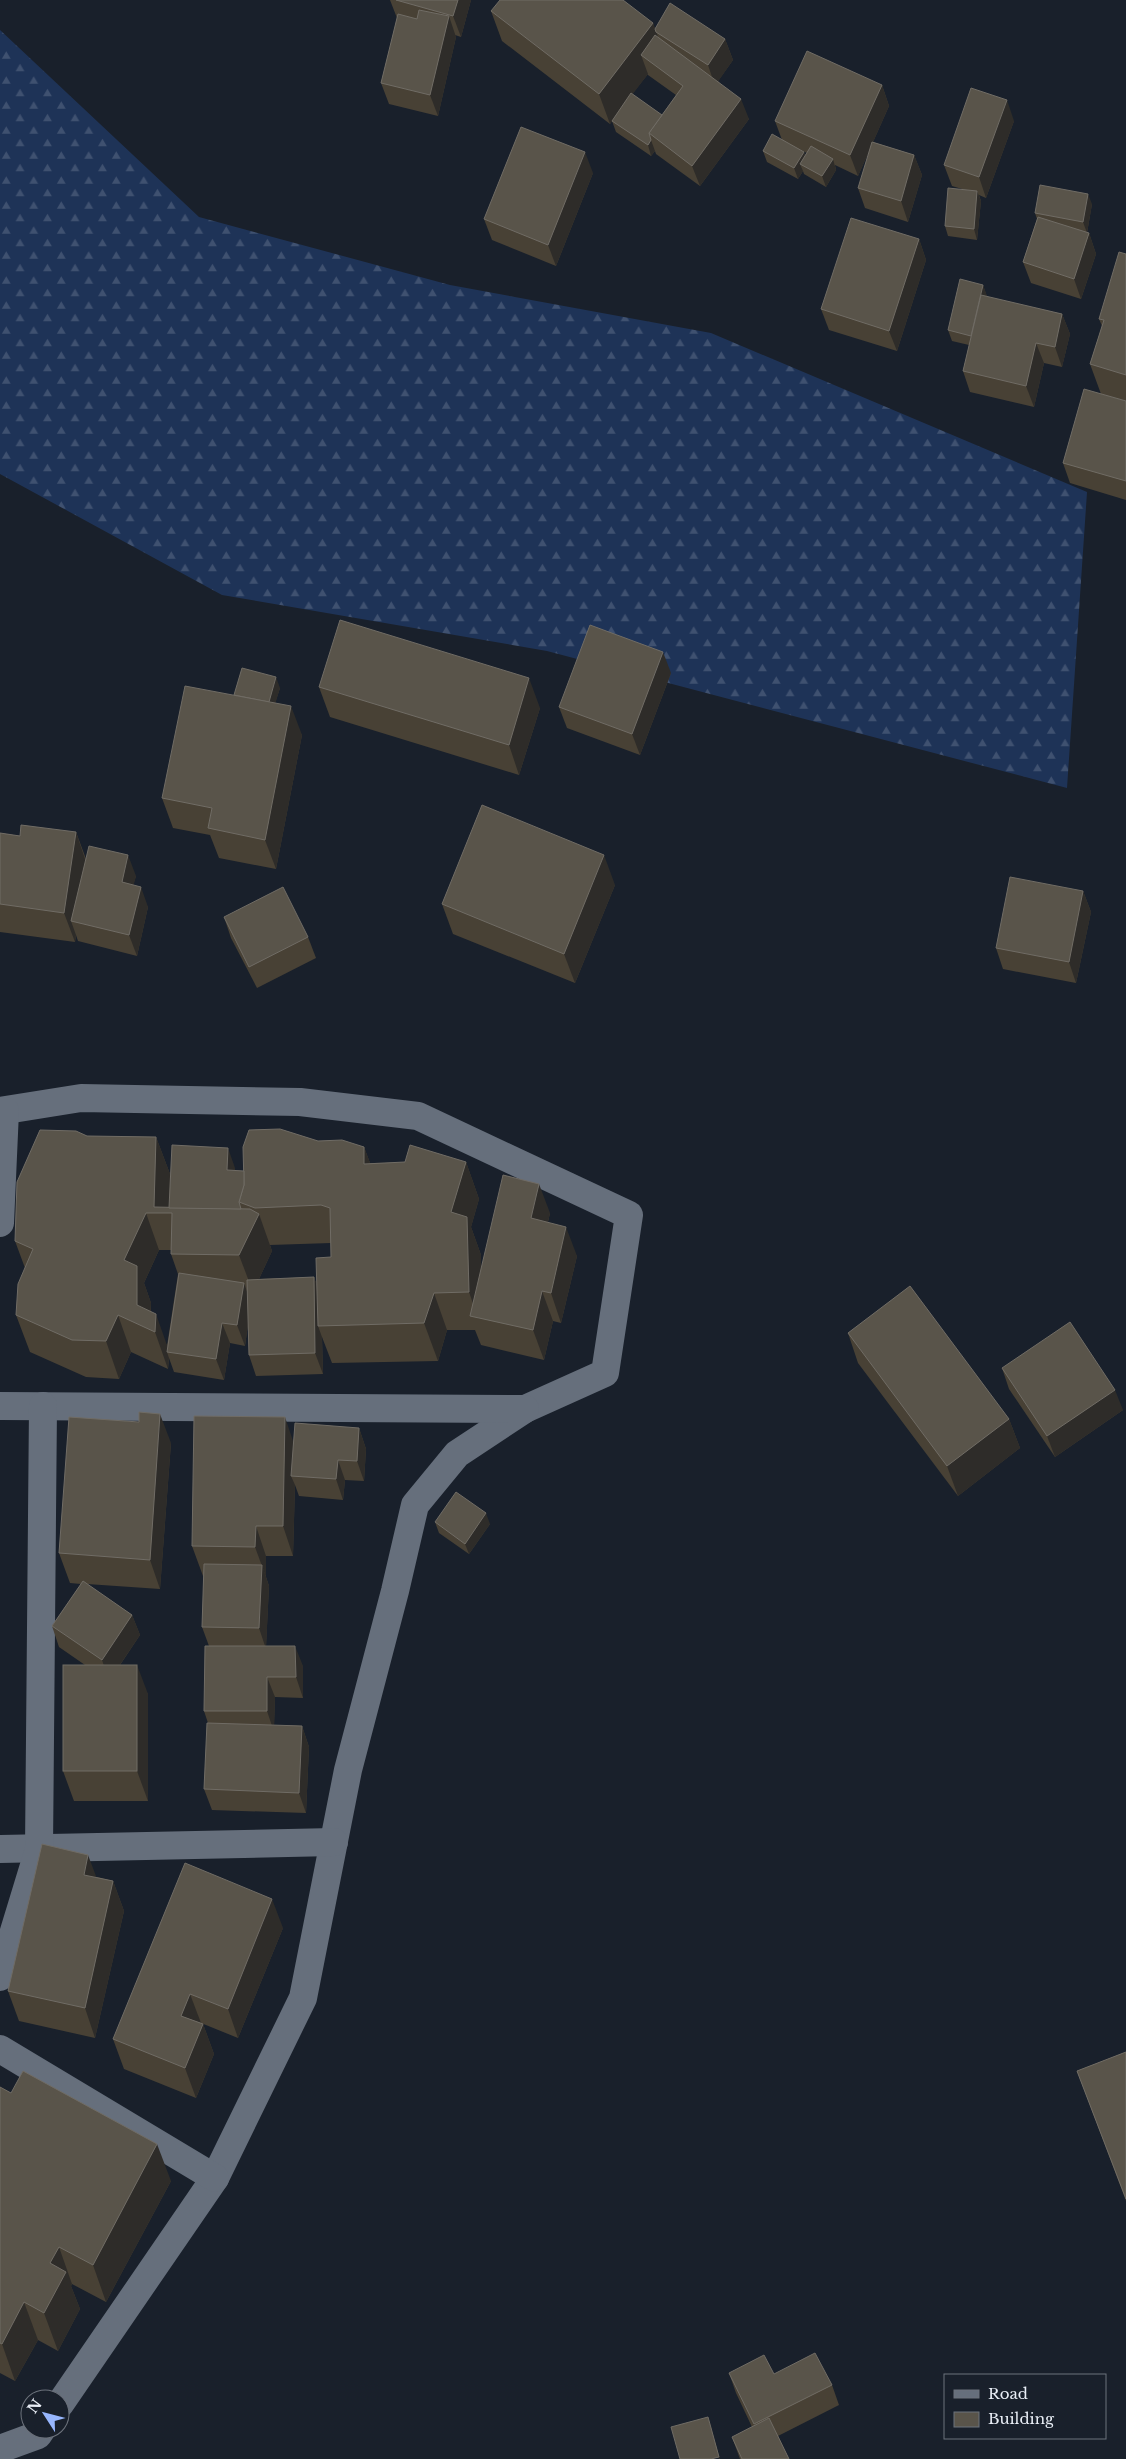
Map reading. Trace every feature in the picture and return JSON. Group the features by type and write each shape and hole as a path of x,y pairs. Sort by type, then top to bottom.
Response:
{"street":[{"path":"0,1223 3,1111 91,1098 300,1102 418,1116 629,1215 605,1373 525,1409 457,1454 415,1505 393,1601 348,1770 303,1998 215,2178 70,2389"},
{"path":"0,1406 525,1409"},
{"path":"0,1977 39,1849 43,1406"},
{"path":"0,1850 334,1842"},
{"path":"3,2057 215,2178"},
{"path":"0,2449 27,2439"}],"green space":[{"path":"0,30 199,217 450,285 711,333 1087,492 1067,788 547,651 222,595 0,474"}],"building":[{"path":"396,0 458,0 453,16"},
{"path":"500,0 623,0 653,23 599,94 491,11"},
{"path":"670,3 725,39 708,65 656,32 655,29"},
{"path":"419,10 449,16 430,95 381,83 398,14 417,19"},
{"path":"655,35 741,99 692,166 649,133 683,86 641,55"},
{"path":"807,51 882,85 850,155 775,121"},
{"path":"971,88 1007,100 979,177 944,165"},
{"path":"631,93 662,115 649,133 651,140 648,145 612,121"},
{"path":"521,127 585,152 548,245 484,219"},
{"path":"772,134 804,152 794,168 763,151"},
{"path":"872,142 914,155 901,201 858,188"},
{"path":"811,146 833,159 822,176 800,164"},
{"path":"1040,185 1088,194 1083,222 1035,213"},
{"path":"948,188 977,191 974,229 945,226"},
{"path":"1038,217 1089,233 1074,279 1023,262"},
{"path":"851,218 919,239 889,331 821,309"},
{"path":"1119,252 1126,254 1126,375 1090,364 1104,320 1099,319"},
{"path":"960,279 983,285 971,336 948,330"},
{"path":"981,295 1062,314 1055,347 1036,343 1026,386 963,371"},
{"path":"1084,389 1126,401 1126,481 1063,463"},
{"path":"340,620 529,678 509,745 319,687"},
{"path":"590,625 663,652 632,734 559,707"},
{"path":"242,668 276,677 269,702 234,695"},
{"path":"185,686 291,706 265,840 208,828 212,808 162,798"},
{"path":"482,805 604,855 564,954 442,904"},
{"path":"21,825 76,832 64,913 0,904 0,833 20,836"},
{"path":"89,846 128,855 122,882 141,887 129,935 71,921"},
{"path":"1010,877 1083,891 1069,962 996,948"},
{"path":"283,887 308,937 249,967 224,917"},
{"path":"280,1129 318,1141 342,1140 364,1147 364,1164 405,1162 410,1145 466,1162 451,1212 467,1217 469,1292 434,1293 424,1323 318,1326 316,1258 331,1257 330,1208 321,1205 255,1208 239,1202 244,1185 243,1147 249,1130"},
{"path":"40,1130 76,1131 87,1136 156,1137 154,1207 250,1209 259,1214 239,1255 171,1254 172,1213 146,1213 124,1260 137,1266 137,1305 156,1314 155,1332 118,1315 106,1341 72,1340 16,1315 18,1284 33,1249 15,1241 17,1182"},
{"path":"172,1145 228,1148 227,1170 244,1171 244,1185 239,1202 241,1209 169,1208"},
{"path":"503,1175 539,1184 531,1218 566,1227 551,1293 542,1291 533,1330 470,1316"},
{"path":"179,1273 244,1283 237,1325 222,1323 216,1359 167,1352"},
{"path":"314,1277 315,1353 249,1355 247,1280"},
{"path":"910,1286 1009,1419 947,1466 848,1333"},
{"path":"1070,1322 1115,1390 1047,1436 1002,1368"},
{"path":"139,1412 160,1414 150,1560 59,1553 69,1417 139,1422"},
{"path":"194,1416 285,1417 283,1526 256,1526 255,1547 192,1546"},
{"path":"295,1423 359,1428 357,1461 338,1460 336,1479 291,1476"},
{"path":"456,1492 486,1513 465,1544 435,1522"},
{"path":"204,1564 262,1565 259,1628 202,1627"},
{"path":"83,1581 132,1615 102,1660 52,1626"},
{"path":"205,1646 295,1646 296,1677 267,1677 267,1711 204,1711"},
{"path":"63,1665 137,1665 137,1771 63,1771"},
{"path":"207,1723 302,1726 299,1793 204,1789"},
{"path":"42,1844 88,1855 84,1875 113,1881 85,2008 8,1991"},
{"path":"185,1863 272,1899 228,2009 190,1994 181,2016 203,2024 185,2068 113,2039"},
{"path":"1126,2052 1126,2199 1077,2071"},
{"path":"23,2071 157,2144 93,2265 59,2247 50,2263 66,2272 44,2313 24,2302 2,2344 0,2343 0,2087 11,2093"},
{"path":"815,2353 832,2385 754,2424 729,2373 764,2355 774,2374"},
{"path":"708,2417 719,2457 711,2459 680,2459 671,2427"},
{"path":"769,2418 789,2459 742,2459 732,2437"}]}
